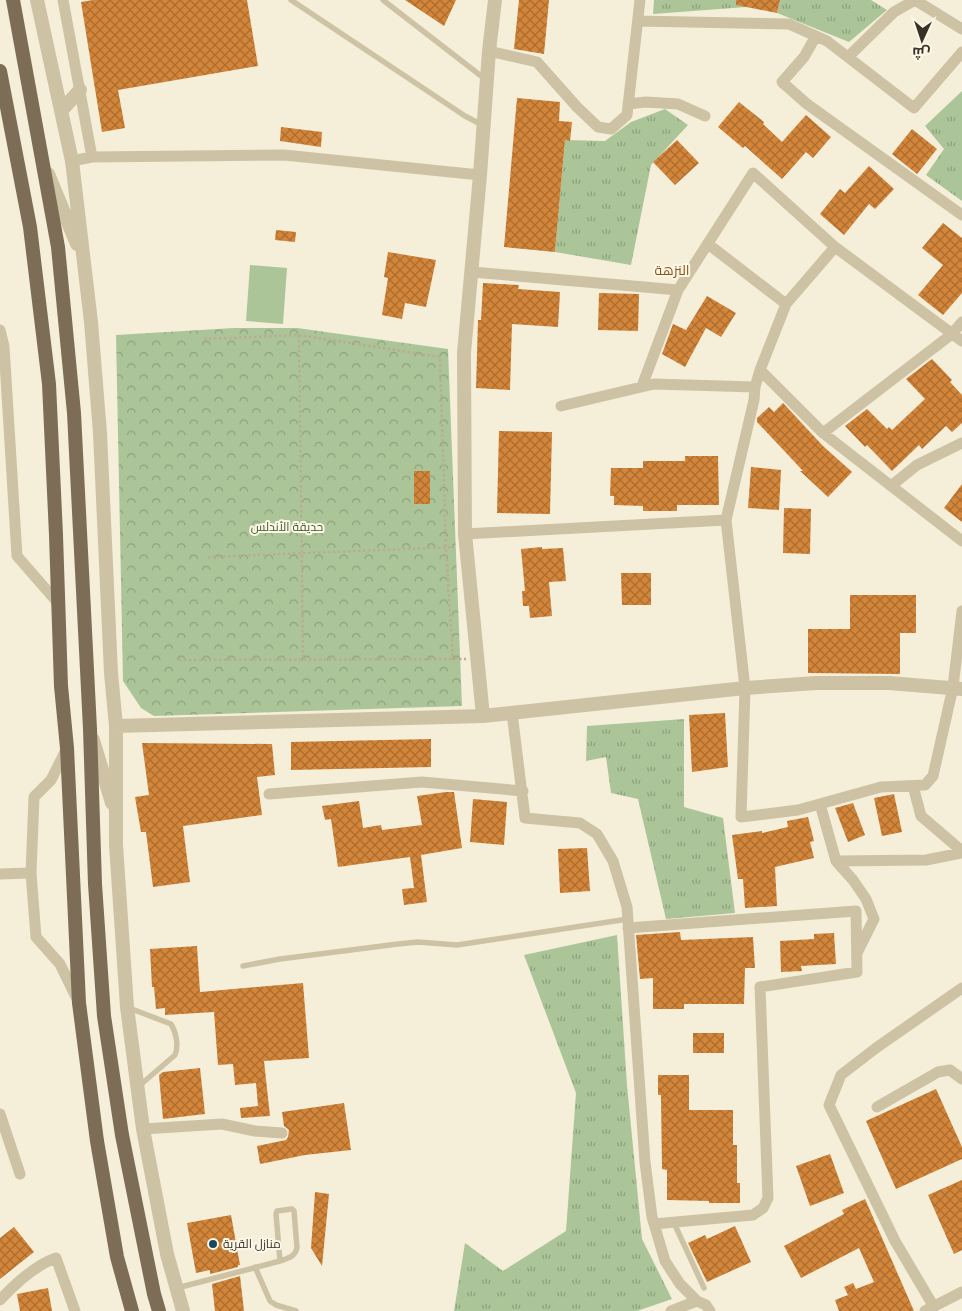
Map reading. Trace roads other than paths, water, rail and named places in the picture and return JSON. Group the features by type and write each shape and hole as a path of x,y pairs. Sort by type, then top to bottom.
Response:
{"main road":[{"path":"13,0 58,247 74,413 90,729 95,884 104,1016 122,1135 159,1311"},
{"path":"0,71 30,227 48,384 61,686 67,748 79,1003 100,1160 117,1257 132,1311"}],"street":[{"path":"37,0 72,162 91,322 99,424 111,674 116,726 116,845 127,1007 143,1129 167,1254 183,1311"},
{"path":"63,0 92,157"},
{"path":"484,716 465,540 464,353 495,0"},
{"path":"489,52 537,62 598,127 611,129 627,115 640,0"},
{"path":"848,57 894,12 915,0 962,29"},
{"path":"638,21 789,24 827,41 914,108 962,52"},
{"path":"816,36 804,57 782,82 807,104 962,214"},
{"path":"61,111 80,90"},
{"path":"0,106 4,91"},
{"path":"628,104 646,102 678,104 705,116"},
{"path":"72,162 92,157 284,155 480,175"},
{"path":"42,161 84,258"},
{"path":"642,386 678,290 753,173 835,247 962,341"},
{"path":"708,244 786,304"},
{"path":"835,247 786,304 755,386 754,400 726,520 745,688 741,817 798,810 881,787 925,785 933,776 958,688 962,611"},
{"path":"472,272 678,290"},
{"path":"823,433 952,334 962,322"},
{"path":"0,330 4,346 17,556 58,603"},
{"path":"760,370 823,433 962,541"},
{"path":"561,406 654,384 755,386"},
{"path":"0,429 8,406"},
{"path":"891,486 917,465 962,443"},
{"path":"465,540 726,520"},
{"path":"116,726 484,716 745,688 816,683 890,683 958,688"},
{"path":"512,713 525,818 580,823 597,834 613,861 627,907 645,1162 654,1224 665,1261 680,1284 697,1302 706,1306 710,1311"},
{"path":"90,729 116,818"},
{"path":"67,748 51,780 34,797 31,873 36,937 60,964 79,1003"},
{"path":"268,794 422,782 523,791"},
{"path":"913,786 921,816 962,852"},
{"path":"820,804 836,861 854,880 866,899 874,919 856,955"},
{"path":"836,861 926,860 962,852"},
{"path":"0,874 31,873"},
{"path":"628,924 856,911 857,972 760,987 768,1198 764,1208 753,1215 654,1224"},
{"path":"962,988 841,1075 830,1105 929,1309 962,1292"},
{"path":"877,1107 938,1072 950,1070 962,1079"},
{"path":"0,1114 20,1174"},
{"path":"143,1129 222,1124 255,1131 282,1133"},
{"path":"0,1300 12,1287 47,1261 56,1258 75,1311"},
{"path":"671,1311 697,1302"}],"lane":[{"path":"291,0 465,116 484,126"},
{"path":"383,0 487,81"},
{"path":"243,966 280,958 398,944 418,942 457,945 628,924"},
{"path":"127,1007 172,1024 178,1049 175,1055 138,1088"},
{"path":"176,1288 280,1261 296,1254 294,1211 292,1209 277,1211 276,1214 280,1261"},
{"path":"674,1223 704,1288"},
{"path":"255,1267 270,1301 276,1305 296,1311"}],"place":[{"name":"منازل القرية","path":"213,1244"}],"district":[{"name":"النزهة","path":"672,270"}],"park label":[{"name":"حديقة الأندلس","path":"287,527"}]}
